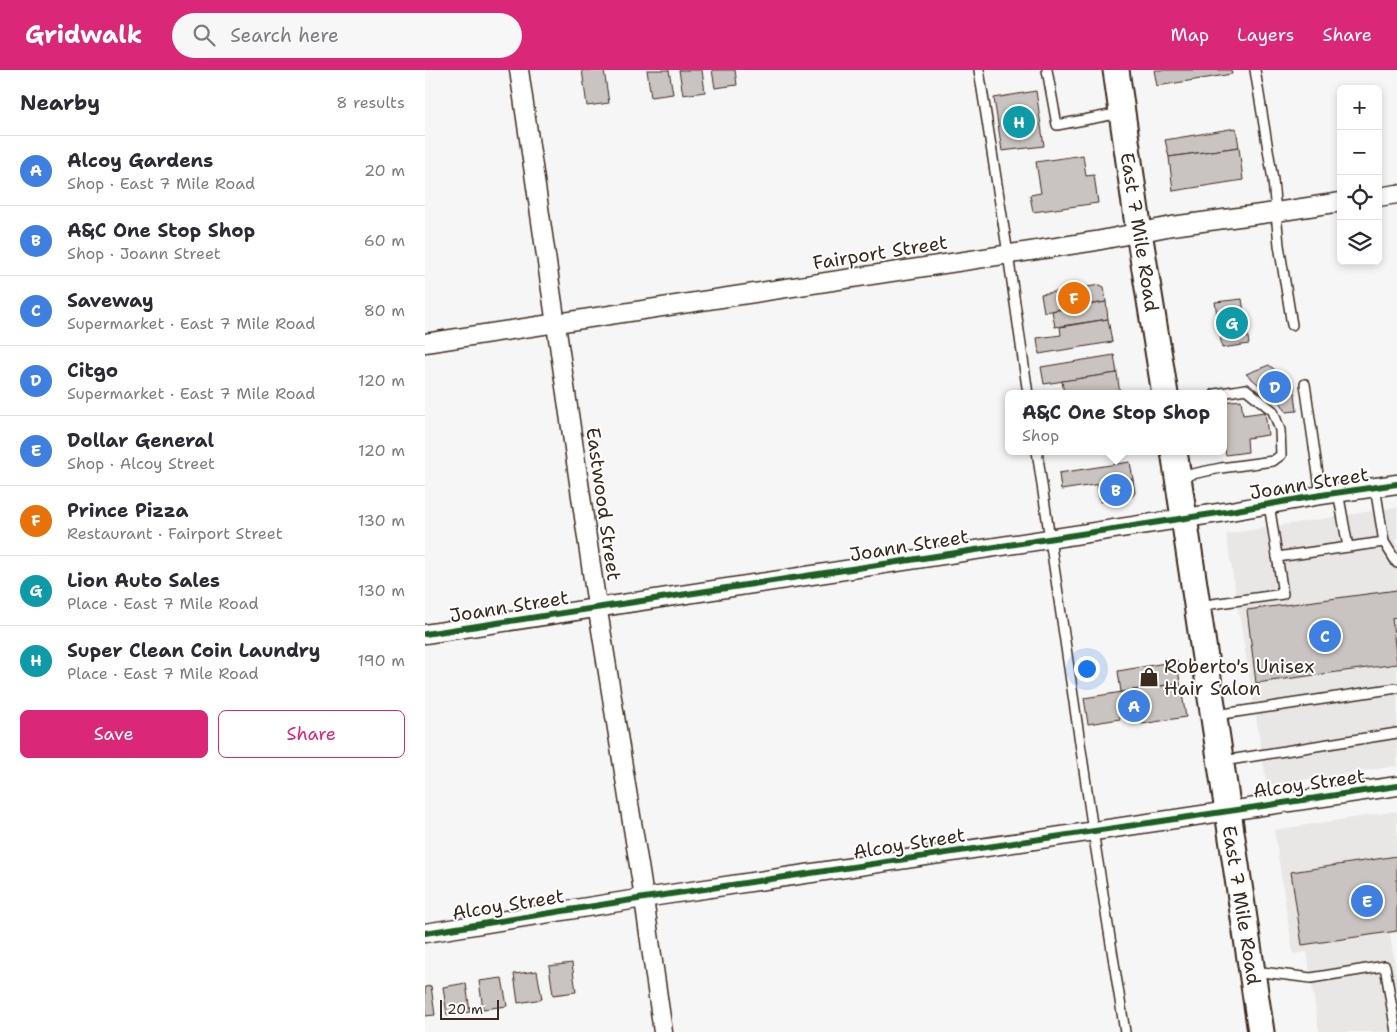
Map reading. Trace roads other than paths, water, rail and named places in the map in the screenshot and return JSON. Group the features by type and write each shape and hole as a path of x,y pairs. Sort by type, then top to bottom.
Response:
{"street":[{"name":"Eastwood Street","path":"519,70 598,608 644,898 663,1032"},
{"name":"East 7 Mile Road","path":"1116,70 1164,390"},
{"path":"1382,196 1397,194"},
{"name":"Fairport Street","path":"425,343 1096,241 1172,226 1337,203"},
{"name":"East 7 Mile Road","path":"1175,455 1261,1032"},
{"name":"Joann Street","path":"425,634 1397,484"},
{"name":"Alcoy Street","path":"425,933 644,898 1397,786"}],"lane":[{"path":"979,70 1027,390"},
{"path":"1047,70 1057,124 1122,113"},
{"path":"1255,70 1273,180 1279,245 1292,326"},
{"path":"1305,384 1329,493 1348,547"},
{"path":"1178,477 1221,468 1273,461 1281,454 1280,430 1273,411 1246,389 1227,392"},
{"path":"1038,455 1093,831 1125,1032"},
{"path":"1375,487 1384,542 1397,563"},
{"path":"1198,606 1283,594 1269,504"},
{"path":"1277,557 1384,542"},
{"path":"1213,716 1397,688"},
{"path":"1220,762 1397,733"},
{"path":"1252,971 1311,978 1385,966 1395,1032"}],"place":[{"name":"Super Clean Coin Laundry","path":"1019,122"},
{"name":"Prince Pizza","path":"1074,298"},
{"name":"Lion Auto Sales","path":"1232,323"},
{"name":"Citgo","path":"1275,387"},
{"name":"A&C One Stop Shop","path":"1116,490"},
{"name":"Saveway","path":"1325,636"},
{"name":"Roberto's Unisex Hair Salon","path":"1149,677"},
{"name":"Alcoy Gardens","path":"1134,706"},
{"name":"Dollar General","path":"1367,901"}]}
